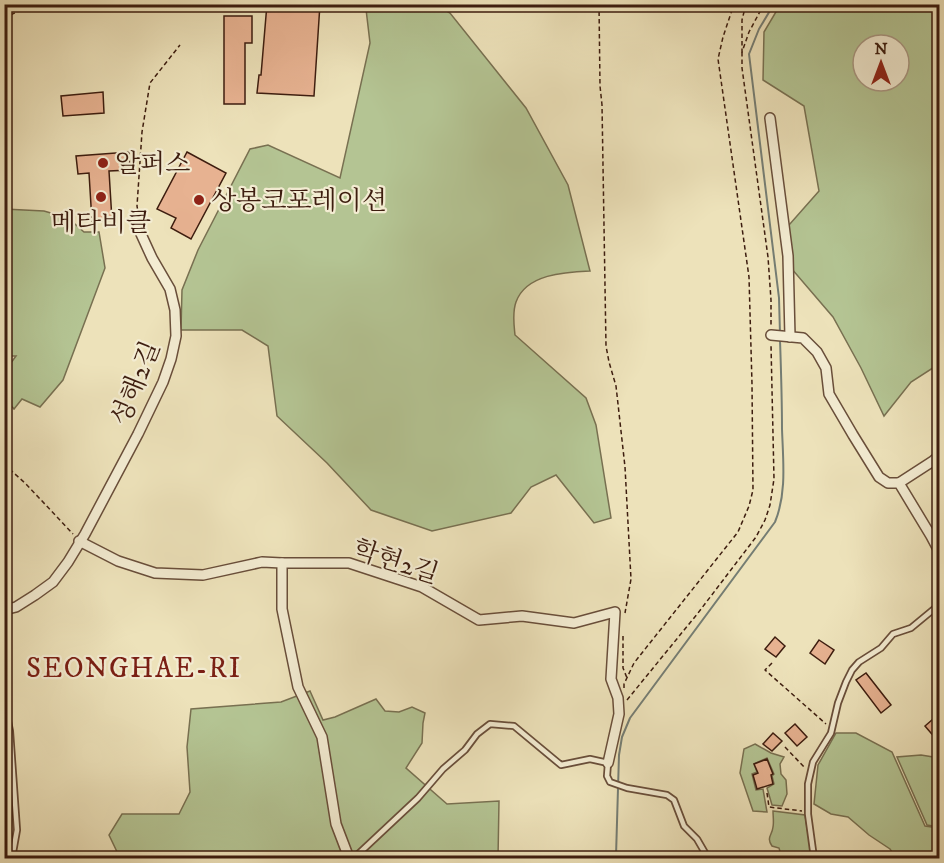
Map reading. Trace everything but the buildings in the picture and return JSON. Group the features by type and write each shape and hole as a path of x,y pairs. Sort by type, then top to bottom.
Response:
{"street":[{"path":"770,118 788,256 790,337"},
{"name":"성해2길","path":"4,610 16,607 53,582 68,562 138,434 163,382 176,336 175,310 170,289 141,234"},
{"path":"771,335 803,339 817,352 826,368 829,393 879,477 888,483 899,483 939,455"},
{"path":"899,483 935,533 939,554"},
{"name":"학현2길","path":"79,541 118,561 155,573 203,575 262,562 349,563 422,587 479,620 522,616 574,622 620,614"},
{"path":"282,563 282,609 298,687 322,737 336,824 349,858"},
{"path":"608,763 619,714 618,698 611,679 620,614"}],"lane":[{"path":"814,858 808,812 810,772 813,762 831,733 842,692 852,670 859,662 881,648 893,633 911,628 934,609 939,608"},
{"path":"4,702 10,731 17,830 12,858"},
{"path":"354,858 418,798 443,769 465,750 477,734 490,724 514,726 561,765 590,759 608,763 607,776 610,782 627,788 667,795 674,800 684,826 697,840 708,858"}],"path":[{"path":"4,18 34,4"},
{"path":"599,4 606,346 616,386 625,467 631,579 620,614"},
{"path":"623,695 624,684 634,663 738,532 753,490 748,277 718,59 734,4"},
{"path":"619,714 622,706 756,537 770,505 774,478 771,300 768,257 742,68 742,20 746,4"},
{"path":"742,52 749,32 765,4"},
{"path":"141,234 137,206 142,132 150,83 180,45"},
{"path":"4,464 26,484 79,541"},
{"path":"623,636 623,668 627,678"},
{"path":"772,663 765,670 832,729"},
{"path":"785,747 810,772"},
{"path":"766,793 769,807 808,812"}],"green space":[{"path":"389,4 437,5 450,13 526,108 568,185 590,271 547,276 528,285 516,302 515,335 586,398 596,425 611,518 594,523 556,475 531,487 511,513 432,531 371,510 327,463 277,416 268,346 242,330 181,330 182,290 198,250 250,149 268,145 340,178 370,43 366,9"},
{"path":"780,5 939,5 939,364 911,382 884,416 833,317 791,268 789,225 819,191 804,106 763,80 764,32"},
{"path":"4,209 44,211 68,218 84,232 99,232 105,268 63,380 40,407 22,399 14,409 5,398 5,371 16,356 5,356"},
{"path":"310,691 323,720 376,699 385,711 399,712 412,707 425,713 422,743 406,768 447,804 499,801 498,858 120,858 109,835 122,814 179,814 190,792 187,747 191,709 281,702"},
{"path":"836,733 856,733 892,752 925,826 939,828 939,858 896,858 890,849 848,817 831,814 814,804 818,765"},
{"path":"755,744 784,757 780,764 781,774 786,780 787,794 782,806 772,805 767,788 774,784 772,776 774,774 767,758 754,764 757,772 752,774 756,790 763,789 767,812 753,811 740,773 744,749"},
{"path":"921,755 939,758 939,827 927,825 897,757"},
{"path":"773,811 805,815 811,858 782,858 779,848 772,846 769,838 773,825"}],"waterway":[{"path":"774,4 759,29 749,54 779,298 780,334"},
{"path":"616,856 619,755 622,737 630,718 775,522 779,511 783,476 780,340"}],"place":[{"name":"알퍼스","path":"103,163"},
{"name":"메타비클","path":"101,197"},
{"name":"상봉코포레이션","path":"199,200"}],"district":[{"name":"SEONGHAE-RI","path":"134,667"}]}
